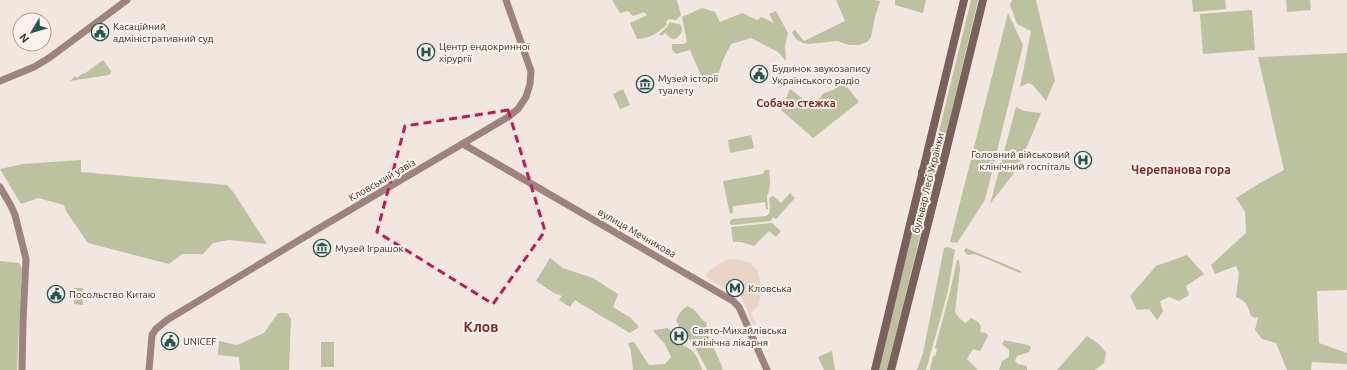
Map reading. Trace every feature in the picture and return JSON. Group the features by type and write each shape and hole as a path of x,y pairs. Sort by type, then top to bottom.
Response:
{"main road":[{"name":"бульвар Лесі Українки","path":"874,370 964,0"},
{"name":"бульвар Лесі Українки","path":"891,370 983,0"},
{"path":"922,172 940,176"}],"street":[{"path":"0,81 34,67 127,0"},
{"name":"Кловський узвіз","path":"149,370 151,338 156,329 167,320 514,113 522,104 528,92 531,79 529,64 506,0"},
{"name":"вулиця Мечникова","path":"463,144 733,301 739,307 767,370"},
{"path":"0,187 11,206 26,259 22,370"}],"highlighted area":[{"path":"508,110 545,231 493,304 377,232 405,126"}],"green space":[{"path":"612,0 677,0 681,15 676,20 669,19 666,21 667,25 654,35 637,39 630,23 647,15 644,12 633,16 628,11 620,13"},
{"path":"836,0 880,1 871,37 867,42 859,45 849,45 837,41 808,44 796,39 792,33 794,30 804,41 845,21"},
{"path":"895,0 926,0 923,13 895,5"},
{"path":"971,0 978,0 938,169 930,168"},
{"path":"1012,0 1036,0 1055,80 1046,101 1033,85 1028,83 1020,87 1031,31 1017,24 1010,5"},
{"path":"1192,0 1225,0 1226,9 1193,12"},
{"path":"1286,0 1310,0 1311,10 1287,12"},
{"path":"702,8 715,12 720,22 742,13 757,20 761,17 774,23 769,14 776,11 788,33 785,46 786,61 778,52 751,38 731,44 718,75 712,81 703,80 690,50 676,54 672,50 672,44 684,44 687,42 682,17"},
{"path":"1252,10 1255,50 1203,54 1200,14"},
{"path":"1008,13 1023,45 985,200 957,243 950,242"},
{"path":"670,22 681,25 682,31 678,37 674,39 665,33 662,36 659,34"},
{"path":"1347,53 1347,290 1317,291 1319,343 1347,353 1347,364 1312,362 1311,370 1287,370 1276,343 1262,339 1255,330 1258,317 1255,318 1251,316 1246,304 1236,297 1239,273 1236,266 1215,274 1211,265 1246,233 1245,212 1236,198 1284,170 1258,57"},
{"path":"103,60 111,71 109,75 70,81 75,76 77,78 83,73 84,74"},
{"path":"844,83 859,102 813,138 781,110 790,89 803,99 813,104 824,93 833,90"},
{"path":"623,89 630,105 620,109 613,94"},
{"path":"1016,107 1024,111 1041,113 1018,168 990,204"},
{"path":"751,135 754,148 730,153 728,140"},
{"path":"81,160 81,172 227,185 234,193 267,244 229,240 213,243 203,254 182,254 169,264 88,243 66,211 64,205 38,198 21,204 0,169 23,164"},
{"path":"769,169 770,182 767,196 768,209 766,209 765,202 733,206 733,213 730,214 723,181 763,174 764,171"},
{"path":"924,186 932,187 887,370 878,370"},
{"path":"790,193 795,198 776,219 773,217 771,221 730,224 732,219 766,216 769,214 769,198 773,196 781,203"},
{"path":"772,223 781,231 776,237 769,231 754,246 741,242 733,242 731,227"},
{"path":"948,247 955,250 948,291 926,370 917,370 923,353 944,248"},
{"path":"966,248 1021,271 1020,273 975,254 967,255 964,251"},
{"path":"1187,255 1204,274 1186,286 1189,295 1179,301 1169,297 1160,301 1163,312 1157,320 1149,309 1137,310 1130,296 1156,266"},
{"path":"550,258 563,268 593,278 618,294 613,307 631,318 639,327 630,333 575,300 570,307 559,300 562,296 554,293 536,281"},
{"path":"957,260 959,260 960,269 955,312 960,319 966,323 971,318 977,321 981,326 980,332 986,333 988,336 980,351 973,349 967,359 978,370 930,370 933,356 935,356 937,349 935,348"},
{"path":"0,261 19,263 22,268 17,370 0,370"},
{"path":"74,288 83,288 83,305 74,304"},
{"path":"687,306 694,310 707,323 706,330 723,369 707,370 694,345 681,330 676,320 681,311"},
{"path":"278,313 287,313 291,319 289,370 240,370 239,357 218,355 219,341 237,345 264,333"},
{"path":"668,328 680,344 692,351 699,361 702,370 633,370 631,352 628,343 634,342 649,365 665,364 671,357 665,344 653,331"},
{"path":"1087,336 1100,345 1106,353 1104,363 1095,370 1057,370"},
{"path":"1004,340 1031,347 1029,352 1017,356 1015,361 1018,364 1027,366 1027,370 999,370 1002,361 1009,357 1009,350 1002,344"},
{"path":"321,342 334,342 334,367 321,367"},
{"path":"832,351 835,370 824,370 818,357"}],"shaded area":[{"path":"733,259 749,262 755,267 759,274 762,292 758,306 751,313 756,324 753,325 741,296 729,291 706,277 709,270 725,260"}],"place":[{"name":"Касаційний адміністративний суд","path":"100,32"},
{"name":"Центр ендокринної хірургії","path":"426,52"},
{"name":"Будинок звукозапису Українського радіо","path":"759,74"},
{"name":"Музей історії туалету","path":"645,84"},
{"name":"Головний військовий клінічний госпіталь","path":"1083,160"},
{"name":"Музей Іграшок","path":"322,248"},
{"name":"Кловська","path":"735,288"},
{"name":"Посольство Китаю","path":"56,294"},
{"name":"Свято-Михайлівська клінічна лікарня","path":"679,336"},
{"name":"UNICEF","path":"170,341"}],"district":[{"name":"Собача стежка","path":"796,103"},
{"name":"Черепанова гора","path":"1181,169"},
{"name":"Клов","path":"481,327"}]}
